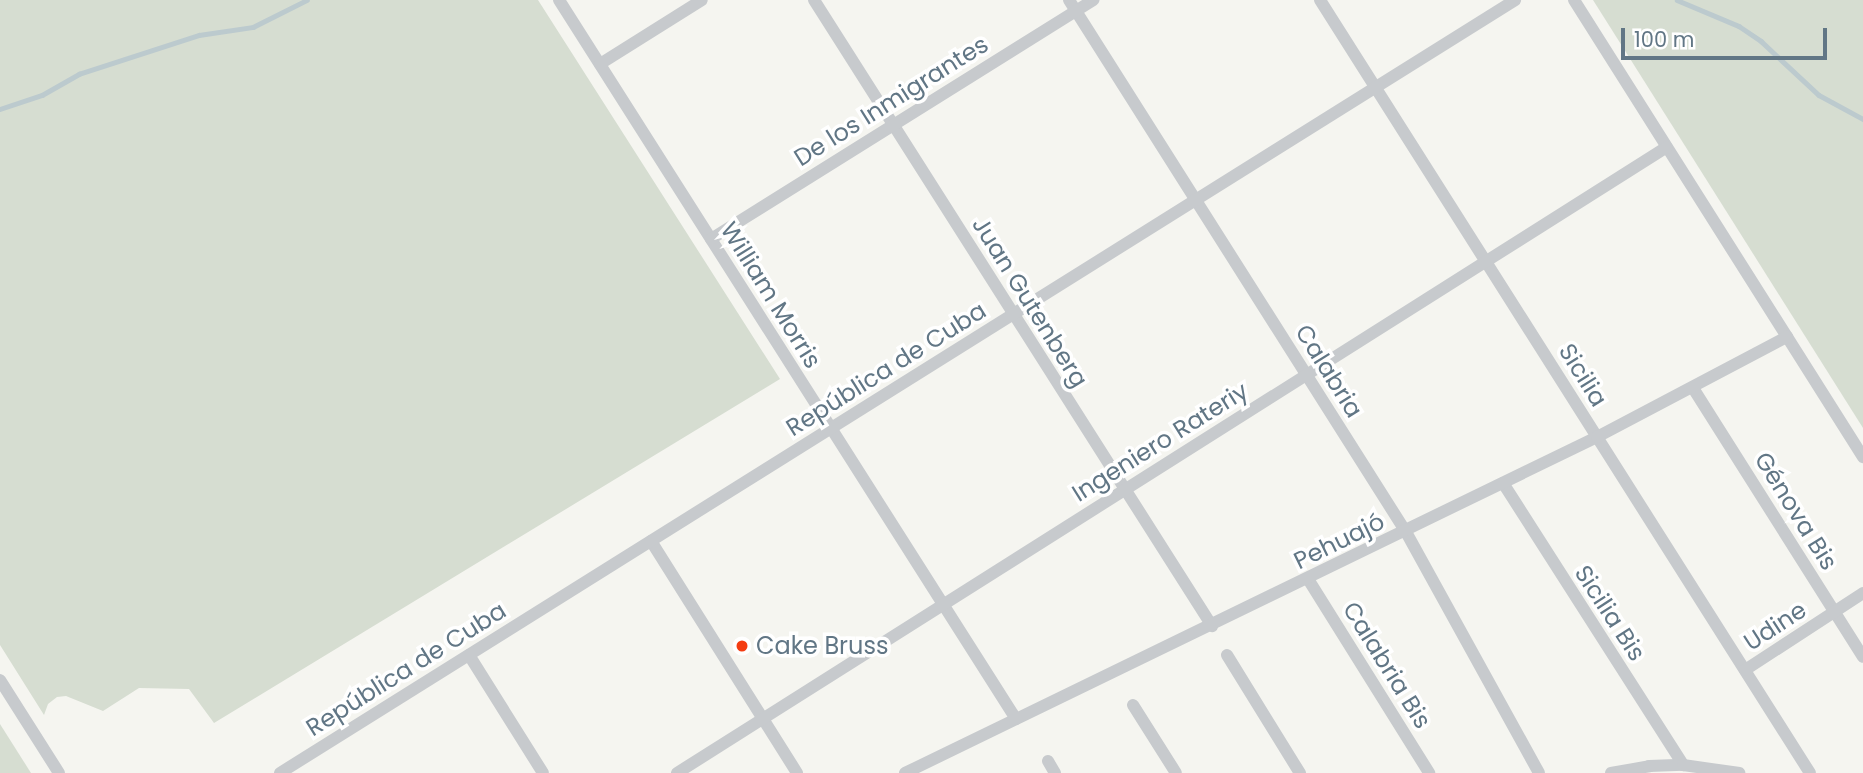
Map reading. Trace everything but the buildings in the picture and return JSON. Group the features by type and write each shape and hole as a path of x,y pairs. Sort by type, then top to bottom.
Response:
{"street":[{"name":"William Morris","path":"559,0 1016,719"},
{"path":"600,64 702,0"},
{"name":"Juan Gutenberg","path":"814,0 1212,626"},
{"name":"Calabria","path":"1069,0 1406,531 1539,773"},
{"name":"De los Inmigrantes","path":"711,239 1094,0"},
{"name":"Sicilia","path":"1320,0 1810,773"},
{"name":"República de Cuba","path":"286,771 1515,0"},
{"path":"1574,0 1863,457"},
{"name":"Ingeniero Rateriy","path":"677,773 1667,147"},
{"name":"Pehuajó","path":"905,773 1597,438 1787,337"},
{"name":"Génova Bis","path":"1693,388 1863,657"},
{"name":"Sicilia Bis","path":"1503,483 1683,765"},
{"path":"650,541 797,773"},
{"name":"Calabria Bis","path":"1308,579 1429,773"},
{"name":"Udine","path":"1745,670 1863,593"},
{"path":"469,654 543,773"},
{"path":"1227,655 1300,773"},
{"path":"0,680 59,773"},
{"path":"1133,705 1176,773"},
{"path":"1048,761 1055,773"},
{"path":"1611,773 1649,766 1683,765 1739,773"}],"shaded area":[{"path":"0,0 538,0 780,379 214,723 189,689 139,688 103,711 66,696 57,697 48,704 44,715 0,645"},
{"path":"1593,0 1863,0 1863,428"},
{"path":"0,724 31,773 0,773"}],"waterway":[{"path":"0,109 42,95 79,74 199,35 253,27 307,0"},
{"path":"1677,0 1739,26 1761,41 1819,95 1863,119"}],"place":[{"name":"Cake Bruss","path":"742,646"}]}
